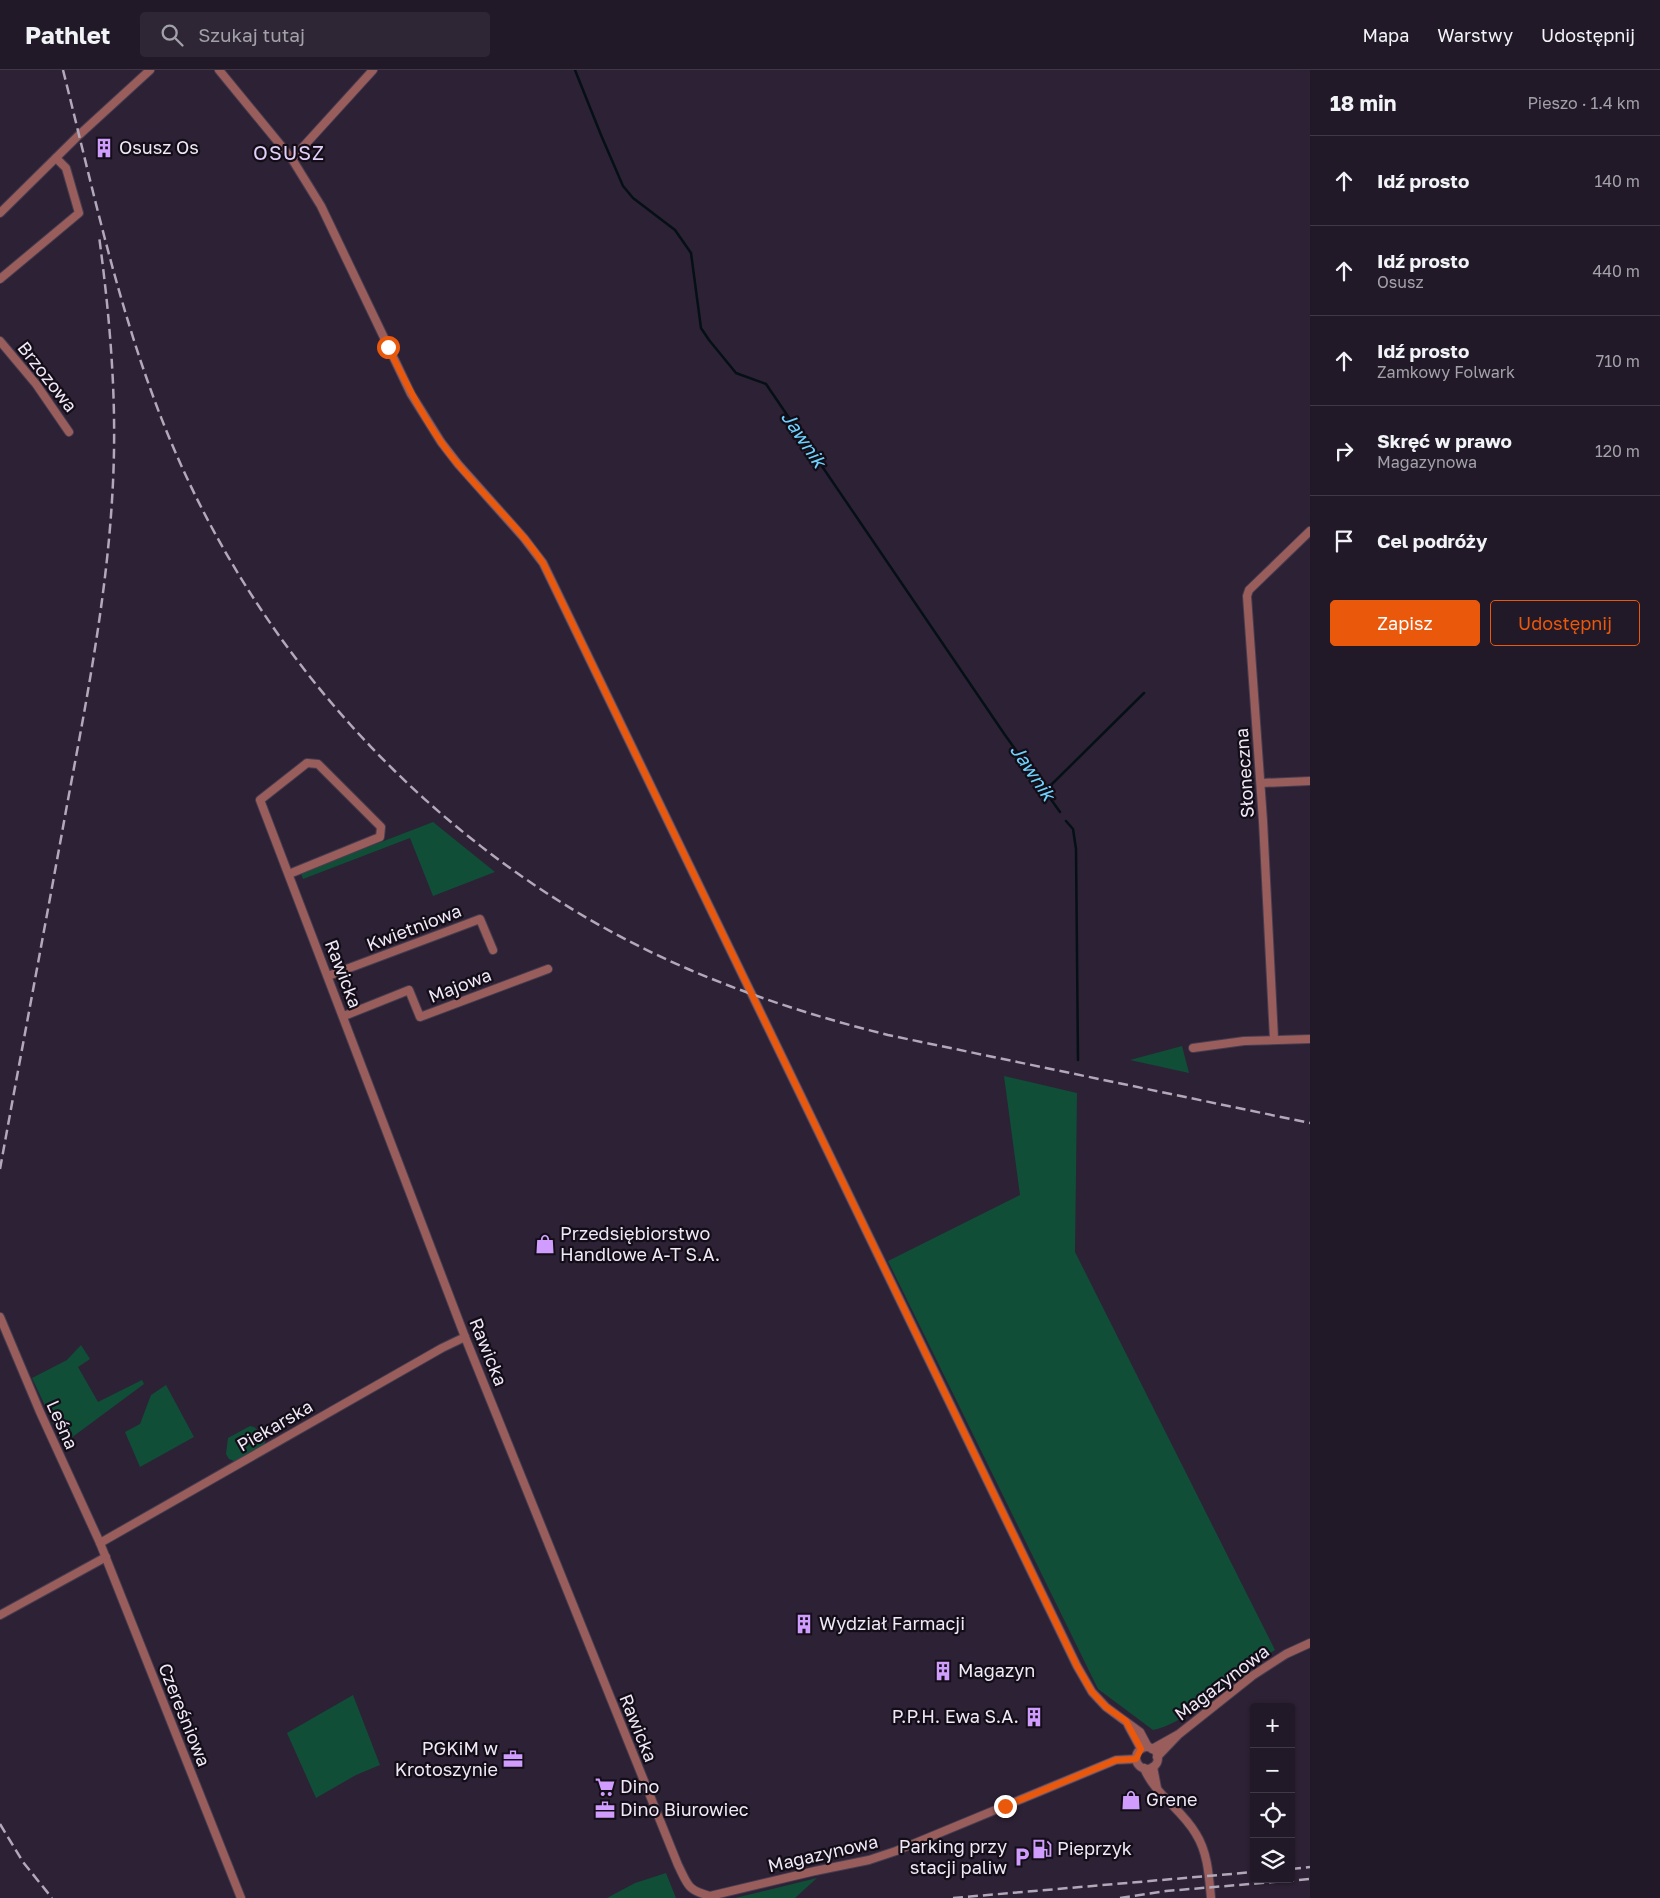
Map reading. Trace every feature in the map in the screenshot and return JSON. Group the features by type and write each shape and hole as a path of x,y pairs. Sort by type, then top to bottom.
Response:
{"street":[{"path":"0,213 150,70"},
{"path":"219,70 292,159 321,206 411,394 441,442 524,538 543,563 1077,1666 1092,1692 1106,1707 1140,1732 1147,1748 1158,1757 1153,1767 1157,1790"},
{"path":"292,159 373,70"},
{"path":"0,280 79,213 66,168 56,158"},
{"name":"Brzozowa","path":"0,341 36,384 70,432"},
{"name":"Słoneczna","path":"1274,1039 1261,783 1247,596 1249,590 1310,531"},
{"name":"Rawicka","path":"289,874 380,837 381,828 318,764 307,763 260,800 465,1337 678,1865 688,1886 694,1892 709,1897"},
{"path":"1261,783 1310,781"},
{"name":"Kwietniowa","path":"328,976 480,919 493,950"},
{"name":"Majowa","path":"344,1016 409,990 420,1017 548,969"},
{"path":"1193,1048 1244,1040 1274,1039 1279,1041 1310,1039"},
{"name":"Leśna","path":"0,1317 40,1412 100,1543"},
{"name":"Piekarska","path":"100,1543 442,1348 465,1337"},
{"name":"Czereśniowa","path":"100,1543 240,1898"},
{"path":"0,1615 106,1557"},
{"name":"Magazynowa","path":"1158,1757 1179,1734 1268,1664 1310,1643"},
{"name":"Magazynowa","path":"1147,1748 1179,1734"},
{"path":"1147,1748 1136,1759 1144,1768 1149,1780 1157,1790 1197,1834 1208,1866 1211,1898"},
{"name":"Magazynowa","path":"709,1897 868,1860 896,1851 1116,1760 1136,1759"},
{"path":"1144,1768 1153,1767"}],"green space":[{"path":"433,822 495,872 433,896 410,838 303,879 301,873"},
{"path":"1182,1046 1189,1073 1130,1060"},
{"path":"1004,1076 1077,1093 1075,1252 1275,1650 1233,1678 1185,1716 1164,1727 1153,1730 1098,1689 888,1261 1020,1195"},
{"path":"81,1345 90,1359 78,1367 98,1402 142,1380 144,1384 63,1444 32,1378 67,1360"},
{"path":"166,1385 194,1437 140,1467 125,1432 140,1424 151,1395"},
{"path":"250,1426 264,1435 265,1445 236,1462 229,1459 226,1454 228,1438"},
{"path":"353,1695 380,1765 356,1775 316,1798 287,1733"},
{"path":"666,1873 676,1898 607,1898 635,1883"},
{"path":"817,1878 795,1898 735,1898"}],"waterway":[{"name":"Jawnik","path":"575,70 623,186 633,198 675,230 691,253 701,328 736,373 766,384 1005,735 1060,812"},
{"path":"1043,788 1049,787 1144,693"},
{"name":"Jawnik","path":"1066,821 1073,829 1076,849 1078,1060"}],"railway":[{"path":"63,70 98,214 139,357 174,449 215,533 263,613 319,688 382,758 450,821 524,878 604,928 688,969 762,998 888,1035 1310,1123"},
{"path":"0,1169 89,685 107,563 113,482 114,420 109,328 99,236"},
{"path":"0,1824 23,1862 52,1898"},
{"path":"1295,1869 1310,1867"},
{"path":"953,1898 1250,1872"},
{"path":"1120,1898 1166,1891 1310,1879"}],"place":[{"name":"Osusz Os","path":"104,148"},
{"name":"Przedsiębiorstwo Handlowe A-T S.A.","path":"545,1244"},
{"name":"Wydział Farmacji","path":"804,1624"},
{"name":"Magazyn","path":"943,1671"},
{"name":"P.P.H. Ewa S.A.","path":"1034,1717"},
{"name":"PGKiM w Krotoszynie","path":"513,1759"},
{"name":"Dino","path":"605,1787"},
{"name":"Grene","path":"1131,1800"},
{"name":"Dino Biurowiec","path":"605,1810"},
{"name":"Pieprzyk","path":"1042,1849"},
{"name":"Parking przy stacji paliw","path":"1022,1857"}],"district":[{"name":"OSUSZ","path":"289,153"}],"route":[{"path":"388,347 411,394 441,442 458,464 524,538 543,563 1077,1666 1092,1692 1106,1707 1126,1721 1141,1749 1136,1759 1116,1760 1005,1806"}]}
